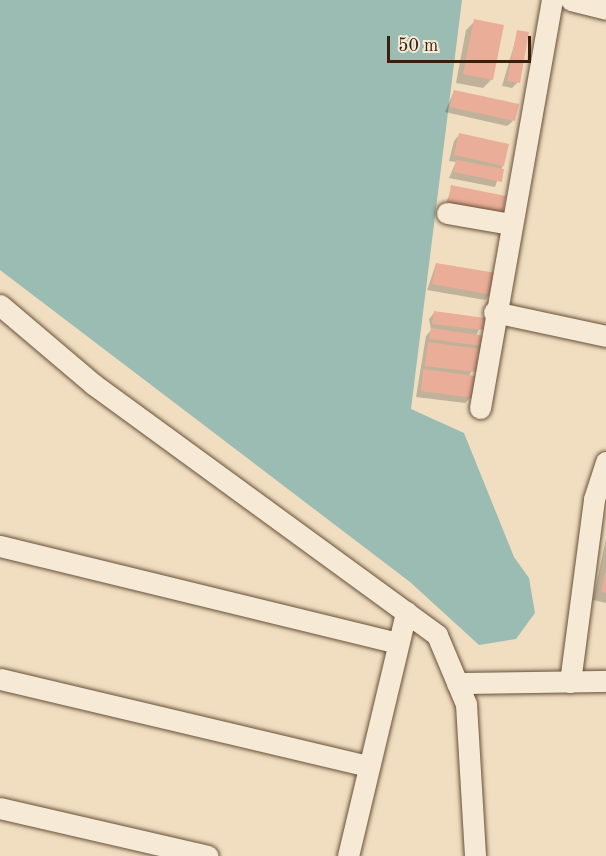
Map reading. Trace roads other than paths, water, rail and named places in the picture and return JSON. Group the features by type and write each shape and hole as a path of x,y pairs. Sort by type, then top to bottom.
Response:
{"street":[{"path":"480,408 494,312 552,0"},
{"path":"571,0 606,9"},
{"path":"447,213 511,224"},
{"path":"0,305 93,384 437,635 466,704 475,856"},
{"path":"494,312 606,336"},
{"path":"570,682 606,462"},
{"path":"0,546 398,643"},
{"path":"348,856 405,612"},
{"path":"0,679 369,766"},
{"path":"457,683 606,681"},
{"path":"0,808 208,856"}],"water":[{"path":"0,0 462,0 411,409 464,433 514,557 529,578 535,613 516,639 479,645 410,582 0,270"}]}
